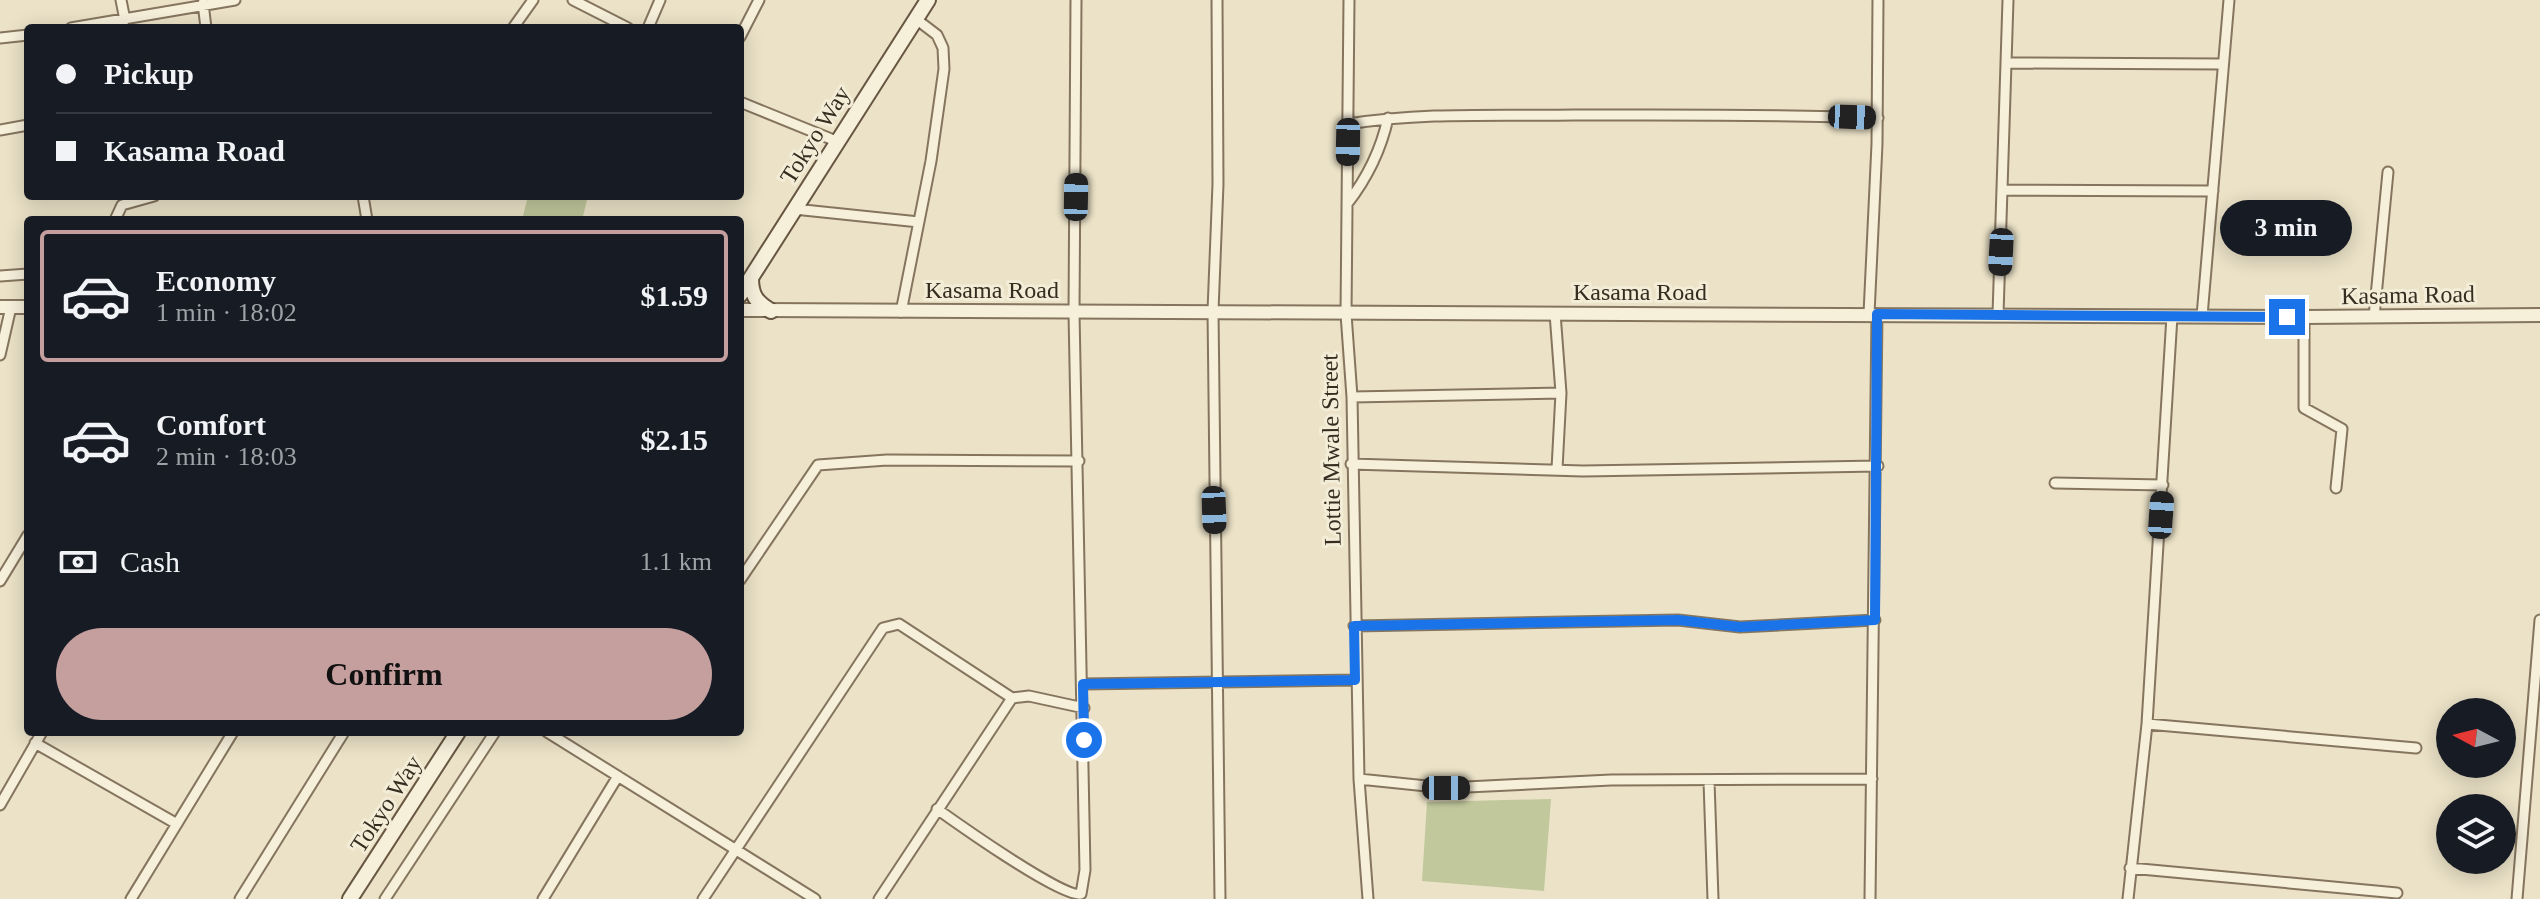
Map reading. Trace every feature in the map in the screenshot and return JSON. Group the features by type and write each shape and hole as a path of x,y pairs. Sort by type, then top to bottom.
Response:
{"main road":[{"name":"Tokyo Way","path":"744,288 928,0"},
{"path":"751,277 751,292 758,304 771,311"},
{"name":"Tokyo Way","path":"350,899 455,736"}],"street":[{"path":"121,0 125,20"},
{"path":"98,24 203,3 235,0"},
{"path":"516,24 533,0"},
{"path":"573,0 620,24"},
{"path":"650,24 660,0"},
{"path":"744,29 759,0"},
{"path":"937,809 1042,879 1079,897 1085,870 1074,313 1076,0"},
{"path":"1217,0 1218,184 1213,311 1220,684 1220,899"},
{"name":"Lottie Mwale Street","path":"1349,0 1346,314 1352,397 1355,680 1368,899"},
{"path":"1870,899 1878,466 1873,314 1878,0"},
{"path":"1998,315 2008,0"},
{"path":"2202,316 2229,0"},
{"path":"203,3 206,24"},
{"path":"901,312 944,69 943,48 937,35 916,19"},
{"path":"0,38 24,35"},
{"path":"2007,63 2223,64"},
{"path":"744,104 836,141"},
{"path":"1349,124 1388,118 1470,113 1749,113 1878,118"},
{"path":"1347,205 1364,182 1383,142 1388,118"},
{"path":"0,130 24,126"},
{"path":"2374,317 2388,172"},
{"path":"2004,190 2213,191"},
{"path":"117,216 122,205 140,200"},
{"path":"794,209 919,222"},
{"path":"0,276 24,274"},
{"path":"0,355 6,307"},
{"name":"Kasama Road","path":"744,310 2304,317 2540,315"},
{"path":"1555,313 1561,393 1557,469"},
{"path":"2128,899 2147,724 2172,316"},
{"path":"2304,317 2304,408 2342,429 2336,488"},
{"path":"1352,397 1561,393"},
{"path":"744,574 818,465 887,460 1079,461"},
{"path":"1351,464 1557,469 1878,466"},
{"path":"2055,483 2163,485"},
{"path":"0,581 24,542"},
{"path":"1354,626 1678,620 1740,627 1875,620"},
{"path":"2517,899 2540,620"},
{"path":"703,899 883,628 899,624 1012,698 1029,696 1084,708"},
{"path":"1083,684 1355,680"},
{"path":"879,899 1012,698"},
{"path":"2147,724 2416,748"},
{"path":"0,805 39,736"},
{"path":"131,899 231,736"},
{"path":"240,899 342,736"},
{"path":"385,899 492,736"},
{"path":"553,736 815,899"},
{"path":"35,743 177,824"},
{"path":"543,899 618,776"},
{"path":"1359,779 1446,788 1611,780 1872,779"},
{"path":"1709,781 1713,899"},
{"path":"2130,868 2397,893"}],"green space":[{"path":"527,200 587,200 583,216 523,216"},
{"path":"1551,799 1544,891 1422,881 1427,802"}],"route":[{"path":"1084,740 1083,684 1355,680 1354,626 1678,620 1740,627 1875,620 1877,314 2287,317"}]}
